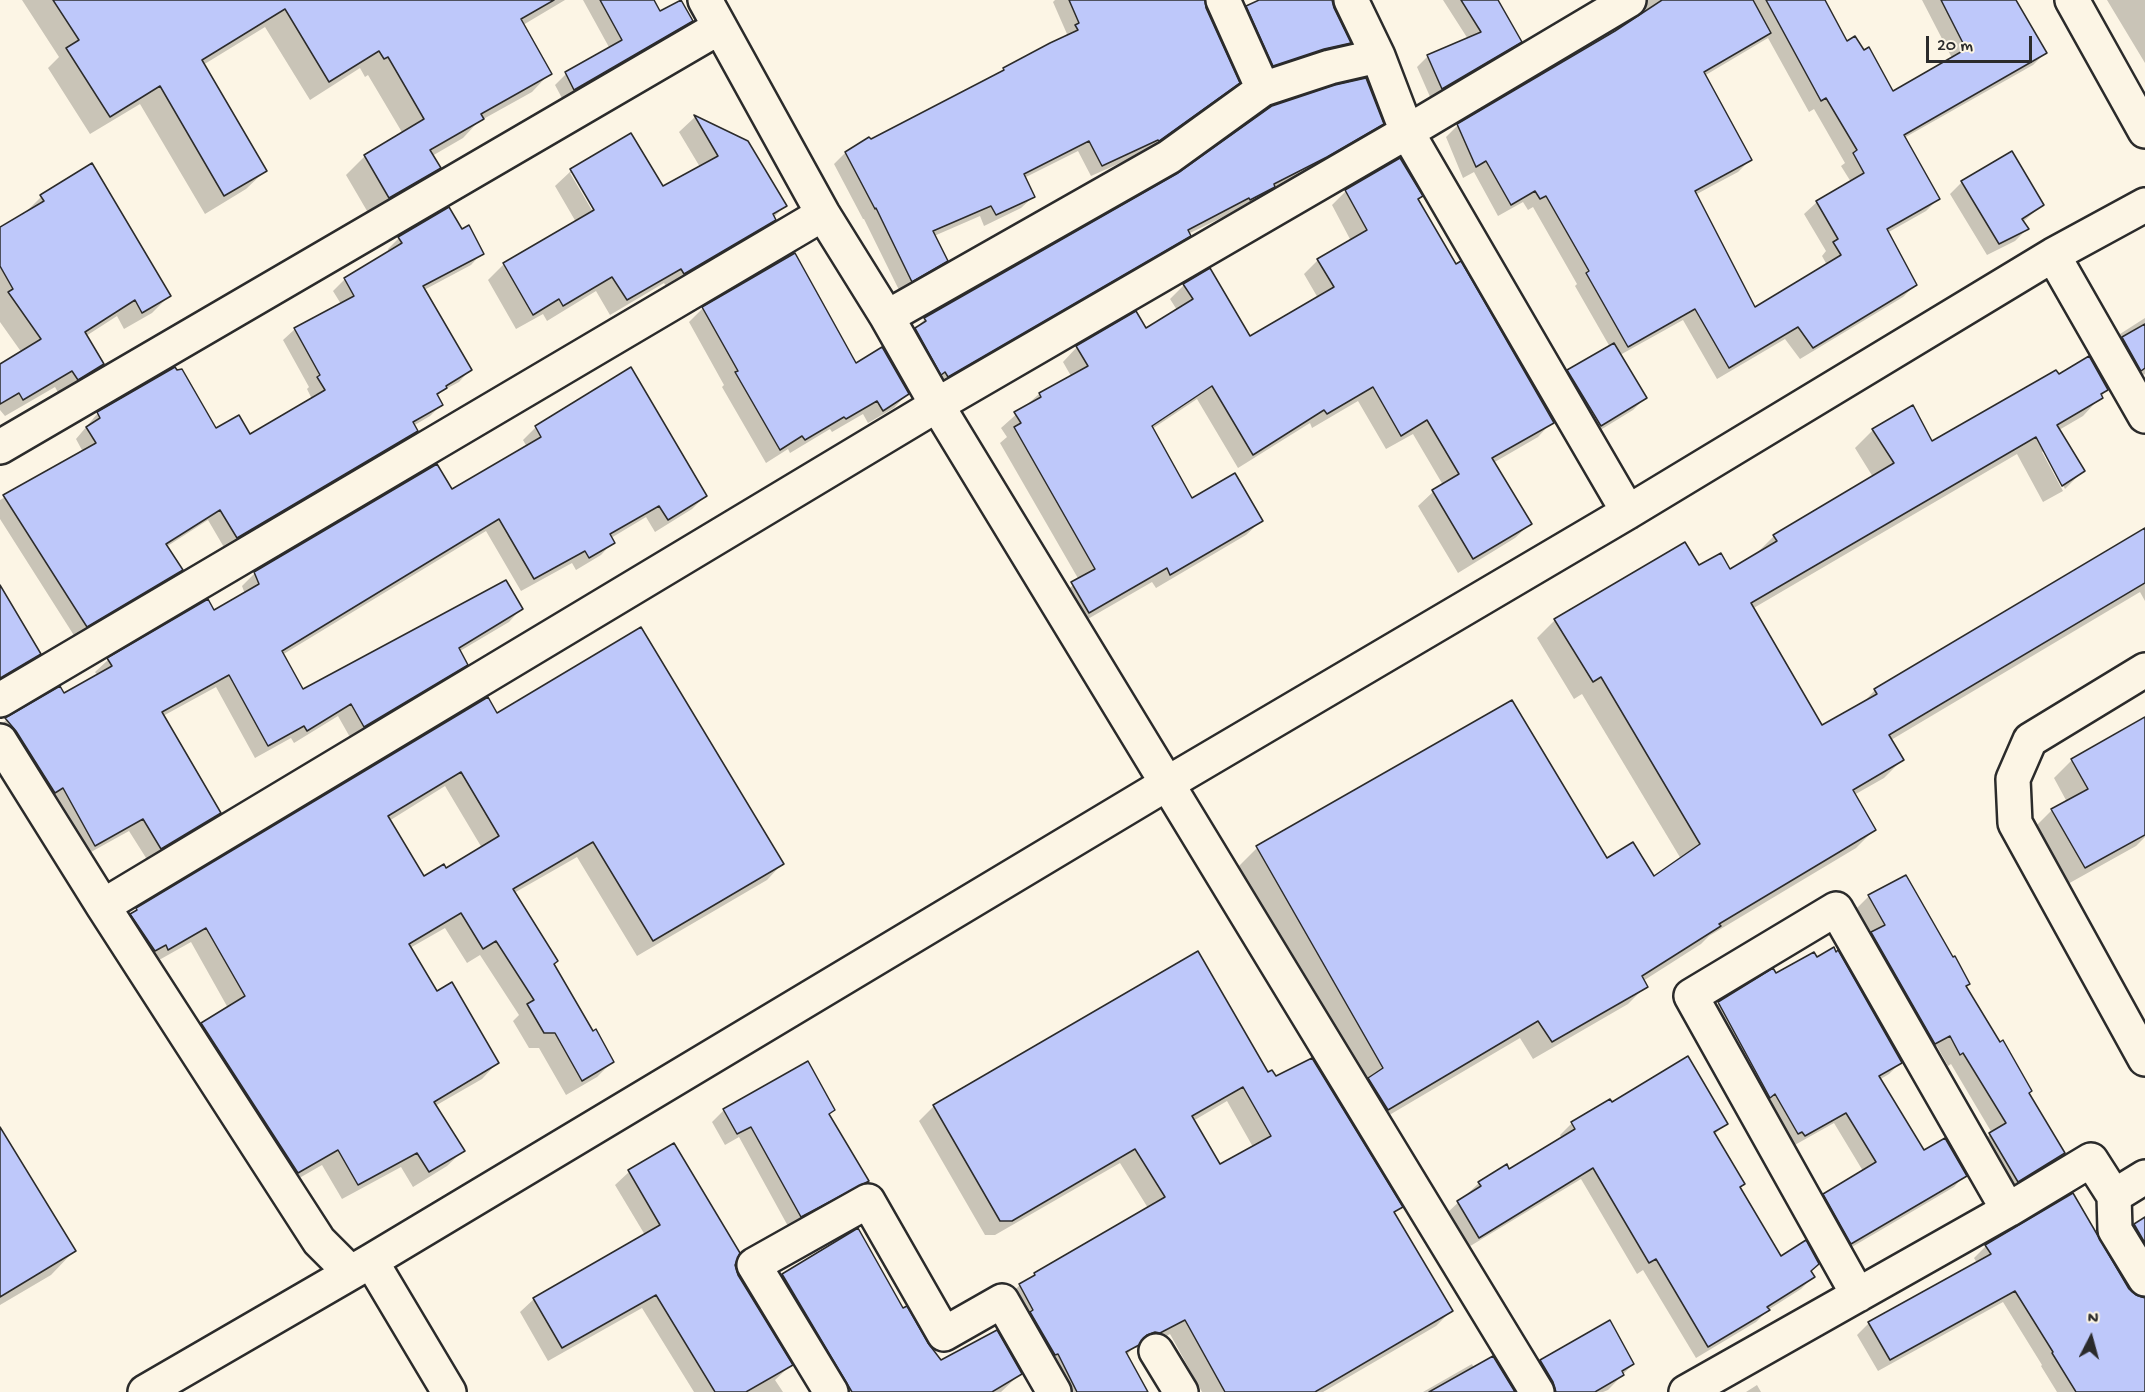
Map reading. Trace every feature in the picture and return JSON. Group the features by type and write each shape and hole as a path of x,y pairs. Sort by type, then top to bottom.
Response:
{"street":[{"path":"1223,0 1263,89"},
{"path":"1351,0 1361,16 1378,56 1407,132 1628,512"},
{"path":"103,906 937,405 1629,0"},
{"path":"2072,0 2145,131"},
{"path":"0,447 712,14 823,214 887,317 937,405 1537,1392"},
{"path":"887,317 1169,157 1263,89 1330,66 1378,56"},
{"path":"145,1392 361,1266 1168,783 1628,512 2053,255 2145,205"},
{"path":"0,700 823,214"},
{"path":"2053,255 2145,416"},
{"path":"2145,670 2030,740 2013,779 2015,823 2145,1059"},
{"path":"0,741 103,906 319,1241 361,1266 449,1392"},
{"path":"1858,1295 1691,996 1836,909 2008,1210"},
{"path":"1686,1392 2008,1210 2091,1160 2114,1196 2115,1230 2145,1279"},
{"path":"2114,1196 2145,1177"},
{"path":"831,1392 754,1265 868,1201 944,1334 1002,1301 1054,1392"},
{"path":"1156,1351 1181,1392"}],"building":[{"path":"53,0 554,0 521,19 552,74 481,114 484,119 430,150 441,168 389,198 364,155 424,119 388,57 384,59 379,51 329,82 285,9 202,60 267,171 224,196 160,86 110,117 66,48 79,40"},
{"path":"600,0 654,0 660,11 681,0 693,21 574,90 565,72 622,40"},
{"path":"1069,0 1205,0 1206,8 1240,83 1159,141 1102,166 1089,141 1024,174 1035,197 996,215 991,206 933,231 948,261 912,282 876,208 845,152 869,137 871,139 1078,30 1075,25 1079,23"},
{"path":"1259,0 1332,0 1351,43 1324,49 1273,66 1246,6"},
{"path":"1461,0 1498,0 1522,42 1442,89 1427,55 1481,32"},
{"path":"1662,0 1753,0 1771,33 1704,72 1752,160 1695,191 1755,307 1841,255 1833,242 1838,239 1816,201 1864,173 1853,153 1857,150 1826,98 1821,101 1766,0 1825,0 1847,41 1855,36 1864,50 1869,47 1893,91 1966,49 1941,0 2016,0 2047,53 1904,135 1940,199 1887,229 1917,285 1813,348 1798,327 1729,368 1695,309 1628,347 1586,273 1589,271 1546,196 1540,199 1535,191 1511,205 1486,161 1476,167 1457,124 1615,31"},
{"path":"1366,78 1384,124 1274,184 1275,187 1188,230 1191,236 948,377 945,372 941,375 915,328 926,321 924,318 1178,173 1272,106 1335,85"},
{"path":"694,115 748,141 787,206 773,214 776,220 684,274 681,269 627,300 612,277 563,306 559,299 533,315 503,263 594,210 570,169 631,133 663,186 718,156"},
{"path":"2012,151 2044,205 2022,219 2029,229 1999,244 1961,181"},
{"path":"1400,158 1423,196 1418,199 1456,264 1461,261 1554,423 1492,458 1532,524 1473,559 1432,490 1459,474 1427,420 1401,436 1373,387 1327,414 1324,410 1253,455 1212,386 1152,426 1192,498 1235,473 1263,521 1170,575 1167,568 1089,613 1071,582 1095,569 1014,427 1021,423 1014,412 1041,397 1039,393 1088,366 1076,346 1136,311 1146,328 1193,299 1183,284 1210,268 1250,336 1334,287 1317,259 1367,230 1345,190"},
{"path":"92,163 171,296 142,313 135,300 85,332 104,364 78,380 72,371 23,400 19,393 0,404 0,364 41,339 8,292 13,289 0,266 0,227 44,201 40,195"},
{"path":"449,207 462,229 469,225 484,254 423,286 472,370 437,394 443,405 413,422 418,431 237,538 220,510 166,544 183,570 87,627 3,495 96,443 86,427 100,418 97,412 175,367 177,370 182,369 216,428 239,415 250,434 325,390 317,377 320,375 294,328 354,296 344,278 402,243 398,237"},
{"path":"795,253 856,363 882,347 909,394 883,411 877,401 805,440 802,436 780,450 735,372 738,371 702,307"},
{"path":"2145,324 2145,368 2141,371 2122,337"},
{"path":"1614,343 1647,398 1601,426 1567,370"},
{"path":"2089,356 2108,390 2101,394 2103,398 2057,425 2085,471 2062,486 2036,437 1751,603 1822,725 1877,694 1874,689 2145,528 2145,583 1889,735 1904,760 1853,790 1876,830 1719,924 1721,926 1642,976 1648,987 1552,1042 1538,1021 1388,1110 1368,1078 1383,1068 1256,846 1512,700 1607,858 1633,842 1654,876 1700,844 1601,677 1593,682 1554,619 1685,542 1699,565 1721,553 1730,569 1777,541 1773,535 1894,463 1872,429 1913,405 1932,441 2056,370 2059,374"},
{"path":"631,367 707,496 668,520 659,506 610,534 615,543 589,558 585,551 534,579 499,519 282,651 303,689 506,580 523,609 459,648 468,665 364,727 351,704 307,731 304,726 268,746 229,675 162,712 221,813 161,849 143,819 95,846 63,788 55,793 16,731 5,718 60,686 64,693 112,666 107,658 208,599 214,610 259,584 254,572 437,464 452,489 541,437 535,426"},
{"path":"0,585 41,654 0,678"},
{"path":"641,627 784,864 653,941 593,842 513,889 558,961 554,964 593,1031 596,1029 614,1062 582,1081 555,1033 544,1033 527,1004 534,1000 496,941 483,949 461,913 409,944 437,991 452,982 499,1063 434,1102 465,1151 429,1172 417,1153 358,1185 338,1150 298,1173 201,1023 245,996 206,928 168,950 166,945 155,951 130,914 137,910 136,908 488,697 497,713","holes":["461,772 499,836 446,868 444,864 424,876 388,816"]},
{"path":"2145,717 2145,835 2085,868 2051,809 2088,789 2071,759"},
{"path":"1906,875 1953,957 1955,956 1970,984 1966,986 2000,1042 2003,1040 2032,1091 2029,1093 2065,1153 2018,1182 1989,1133 2006,1123 1963,1053 1960,1055 1950,1036 1935,1044 1871,932 1885,925 1868,895"},
{"path":"1834,947 1836,952 1838,950 1902,1063 1879,1076 1924,1150 1945,1138 1967,1176 1851,1244 1823,1194 1876,1162 1846,1113 1805,1136 1802,1132 1798,1134 1775,1094 1770,1098 1718,1002 1773,968 1776,973 1814,952 1817,957"},
{"path":"1198,951 1268,1072 1272,1070 1276,1076 1312,1058 1403,1207 1394,1212 1453,1311 1315,1392 1225,1392 1185,1320 1160,1333 1147,1335 1139,1345 1126,1352 1148,1392 1077,1392 1058,1354 1055,1355 1030,1312 1033,1310 1019,1284 1165,1197 1135,1149 1012,1221 1000,1221 933,1105","holes":["1243,1087 1271,1136 1220,1164 1192,1116"]},
{"path":"1688,1056 1728,1124 1714,1132 1745,1184 1740,1187 1781,1256 1806,1240 1819,1264 1811,1271 1815,1277 1767,1307 1770,1310 1708,1347 1656,1259 1649,1263 1593,1168 1479,1238 1457,1201 1481,1186 1478,1182 1507,1164 1509,1169 1575,1129 1571,1122 1610,1099 1612,1102"},
{"path":"808,1061 835,1110 829,1114 869,1181 801,1217 751,1127 737,1134 723,1109"},
{"path":"0,1127 76,1251 0,1297"},
{"path":"674,1143 740,1253 735,1265 738,1275 793,1365 746,1392 715,1392 656,1295 562,1348 533,1298 660,1225 628,1170"},
{"path":"2073,1193 2129,1289 2145,1298 2145,1392 2076,1392 2015,1291 1890,1360 1868,1322 1991,1254 1985,1245"},
{"path":"2145,1217 2145,1243 2134,1224"},
{"path":"858,1228 903,1308 907,1306 928,1343 941,1360 997,1330 1022,1374 992,1392 852,1392 782,1274"},
{"path":"1610,1320 1634,1364 1622,1371 1624,1375 1595,1392 1556,1392 1540,1360"},
{"path":"1493,1356 1515,1392 1429,1392"}]}
